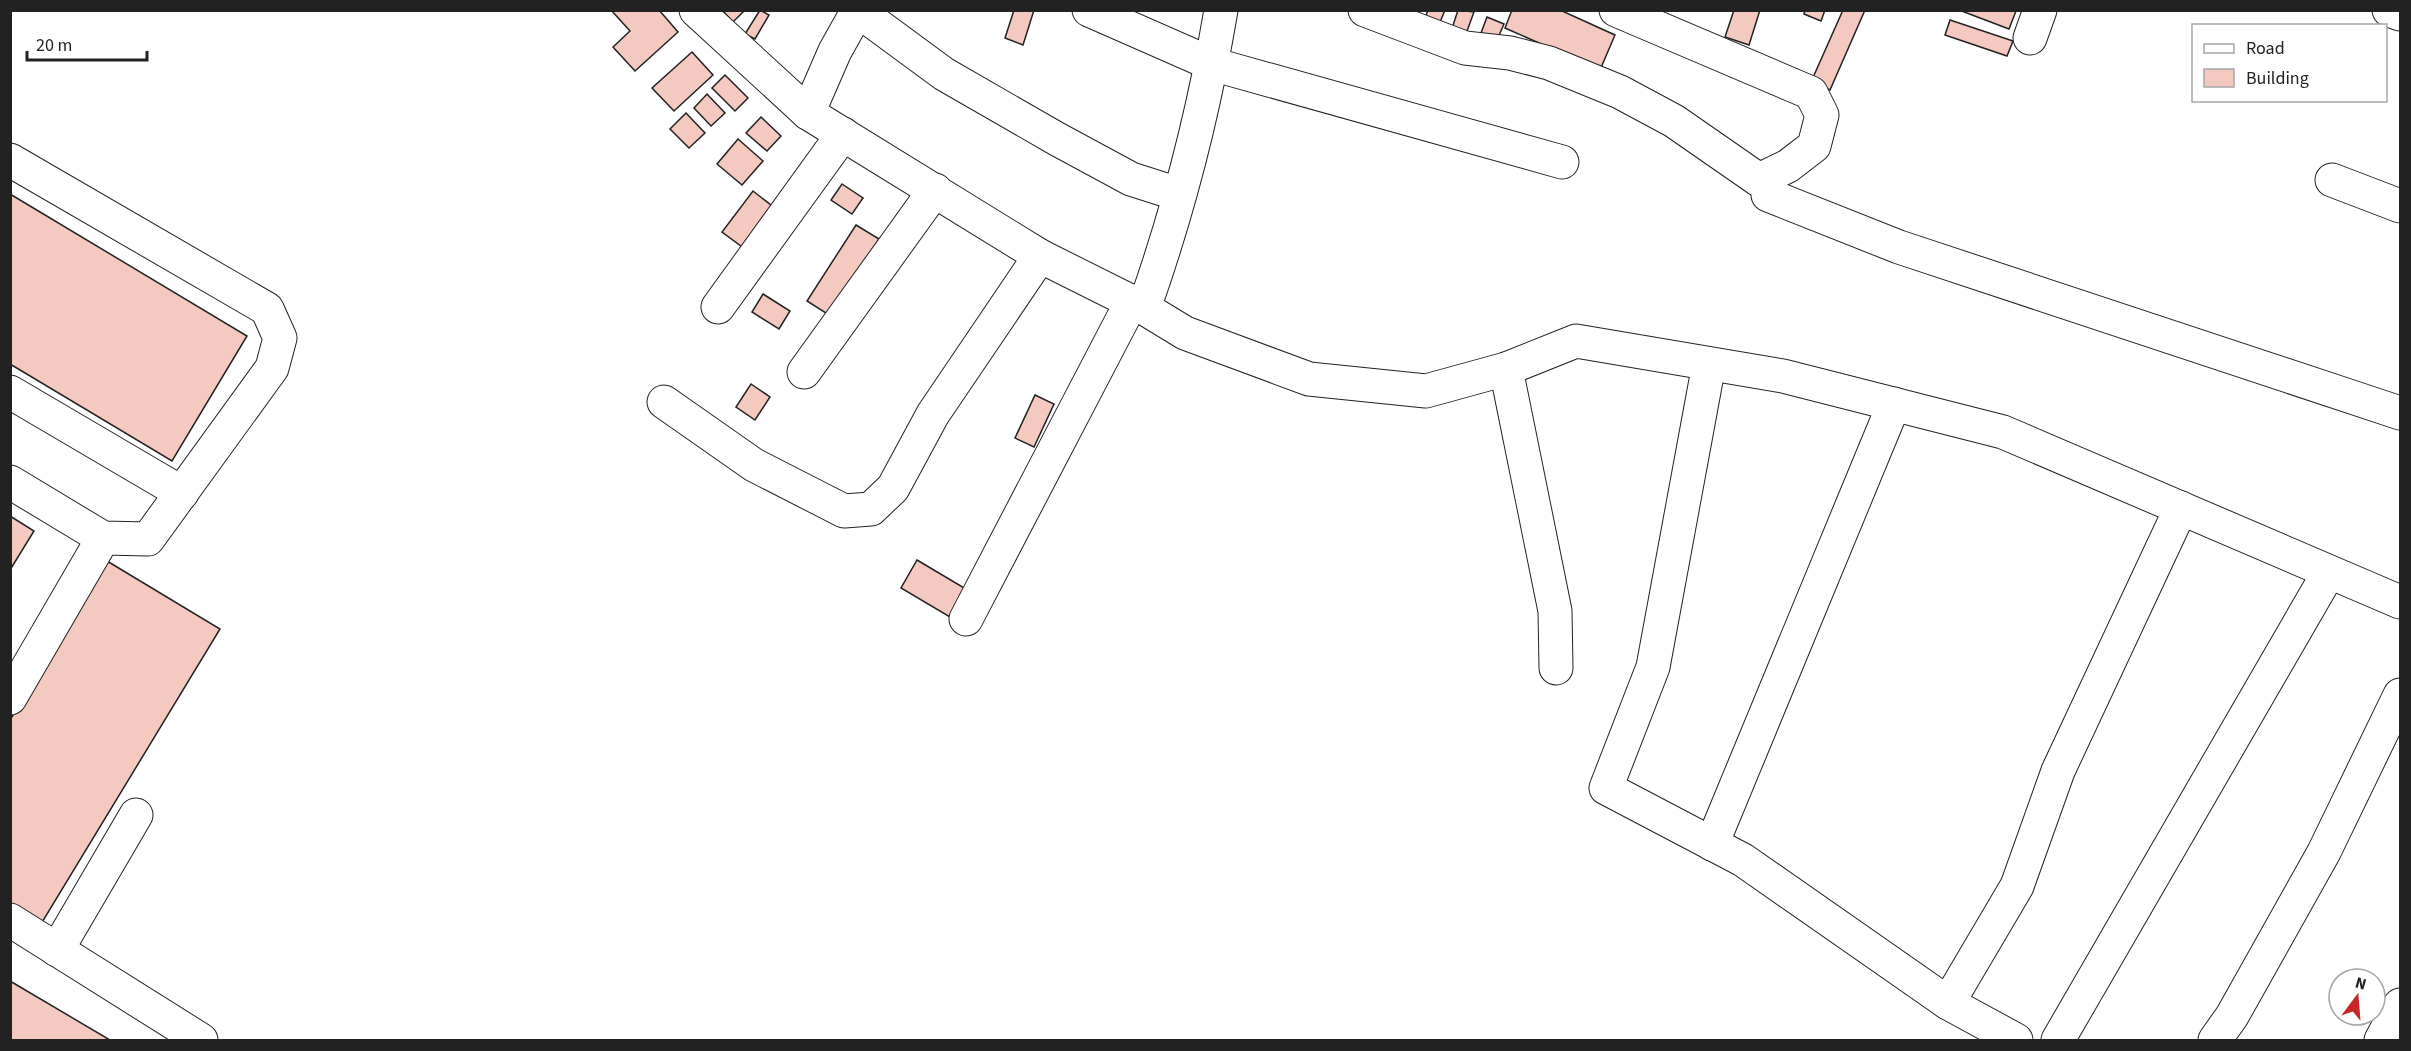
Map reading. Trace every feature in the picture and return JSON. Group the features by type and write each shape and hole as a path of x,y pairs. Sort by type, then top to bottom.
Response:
{"street":[{"path":"696,10 808,113 935,189 1040,256 1138,304 1185,333 1309,379 1426,390 1506,369 1576,341 1784,376 2003,432 2400,601"},
{"path":"1089,10 1212,64 1562,162"},
{"path":"966,619 1138,304 1165,249 1212,64 1221,10"},
{"path":"1365,10 1465,48 1510,53 1549,63 1620,92 1674,121 1759,180 1788,166 1814,146 1822,115 1811,93 1616,10"},
{"path":"2389,10 2400,14"},
{"path":"808,113 835,51 857,11 945,74 1057,140 1131,179 1178,194"},
{"path":"718,307 843,134"},
{"path":"10,160 267,309 280,338 272,368 148,539 103,538 10,482"},
{"path":"2332,180 2400,206"},
{"path":"804,372 935,189"},
{"path":"1768,195 1899,247 2400,413"},
{"path":"664,402 754,465 844,510 871,509 893,488 933,414 1040,256"},
{"path":"1709,364 1653,667 1606,788 1743,860 1948,1003 2016,1041"},
{"path":"1506,369 1555,611 1556,668"},
{"path":"10,392 182,493"},
{"path":"1712,844 1894,404"},
{"path":"1948,1003 2017,886 2058,771 2181,508"},
{"path":"13,688 103,538"},
{"path":"2058,1041 2329,572"},
{"path":"2215,1041 2232,1016 2324,852 2400,694"},
{"path":"57,950 136,815"},
{"path":"10,920 201,1041"},
{"path":"2381,1041 2400,1005"}],"building":[{"path":"611,10 659,10 678,32 635,71 613,47 630,31"},
{"path":"722,10 745,10 733,22"},
{"path":"760,10 769,15 755,39 745,34"},
{"path":"1014,10 1034,10 1023,45 1005,38"},
{"path":"1428,10 1445,10 1436,32 1422,26"},
{"path":"1458,10 1474,12 1463,42 1449,38"},
{"path":"1512,10 1560,10 1615,35 1600,70 1505,28"},
{"path":"1734,10 1760,10 1749,45 1725,37"},
{"path":"1805,10 1825,10 1821,21 1804,14"},
{"path":"1843,10 1865,10 1830,90 1811,82"},
{"path":"1959,10 2015,10 2016,11 2009,29"},
{"path":"1487,17 1504,24 1494,47 1478,41"},
{"path":"1950,20 2013,41 2007,56 1945,35"},
{"path":"692,52 713,75 674,111 652,88"},
{"path":"725,75 748,98 735,111 712,88"},
{"path":"707,94 725,113 711,126 694,108"},
{"path":"686,113 705,133 689,148 670,129"},
{"path":"761,117 781,136 767,151 746,133"},
{"path":"738,139 763,161 742,185 717,164"},
{"path":"842,184 863,198 852,214 831,200"},
{"path":"753,191 776,209 745,249 722,232"},
{"path":"10,194 247,336 172,461 10,364"},
{"path":"856,225 879,239 829,315 807,301"},
{"path":"763,294 790,311 779,329 752,312"},
{"path":"751,384 770,397 755,420 736,407"},
{"path":"1035,395 1054,404 1034,447 1015,438"},
{"path":"10,516 34,531 10,570"},
{"path":"917,560 971,592 955,620 901,588"},
{"path":"107,561 220,629 41,924 10,906 10,720"},
{"path":"10,981 110,1040 10,1040"}]}
